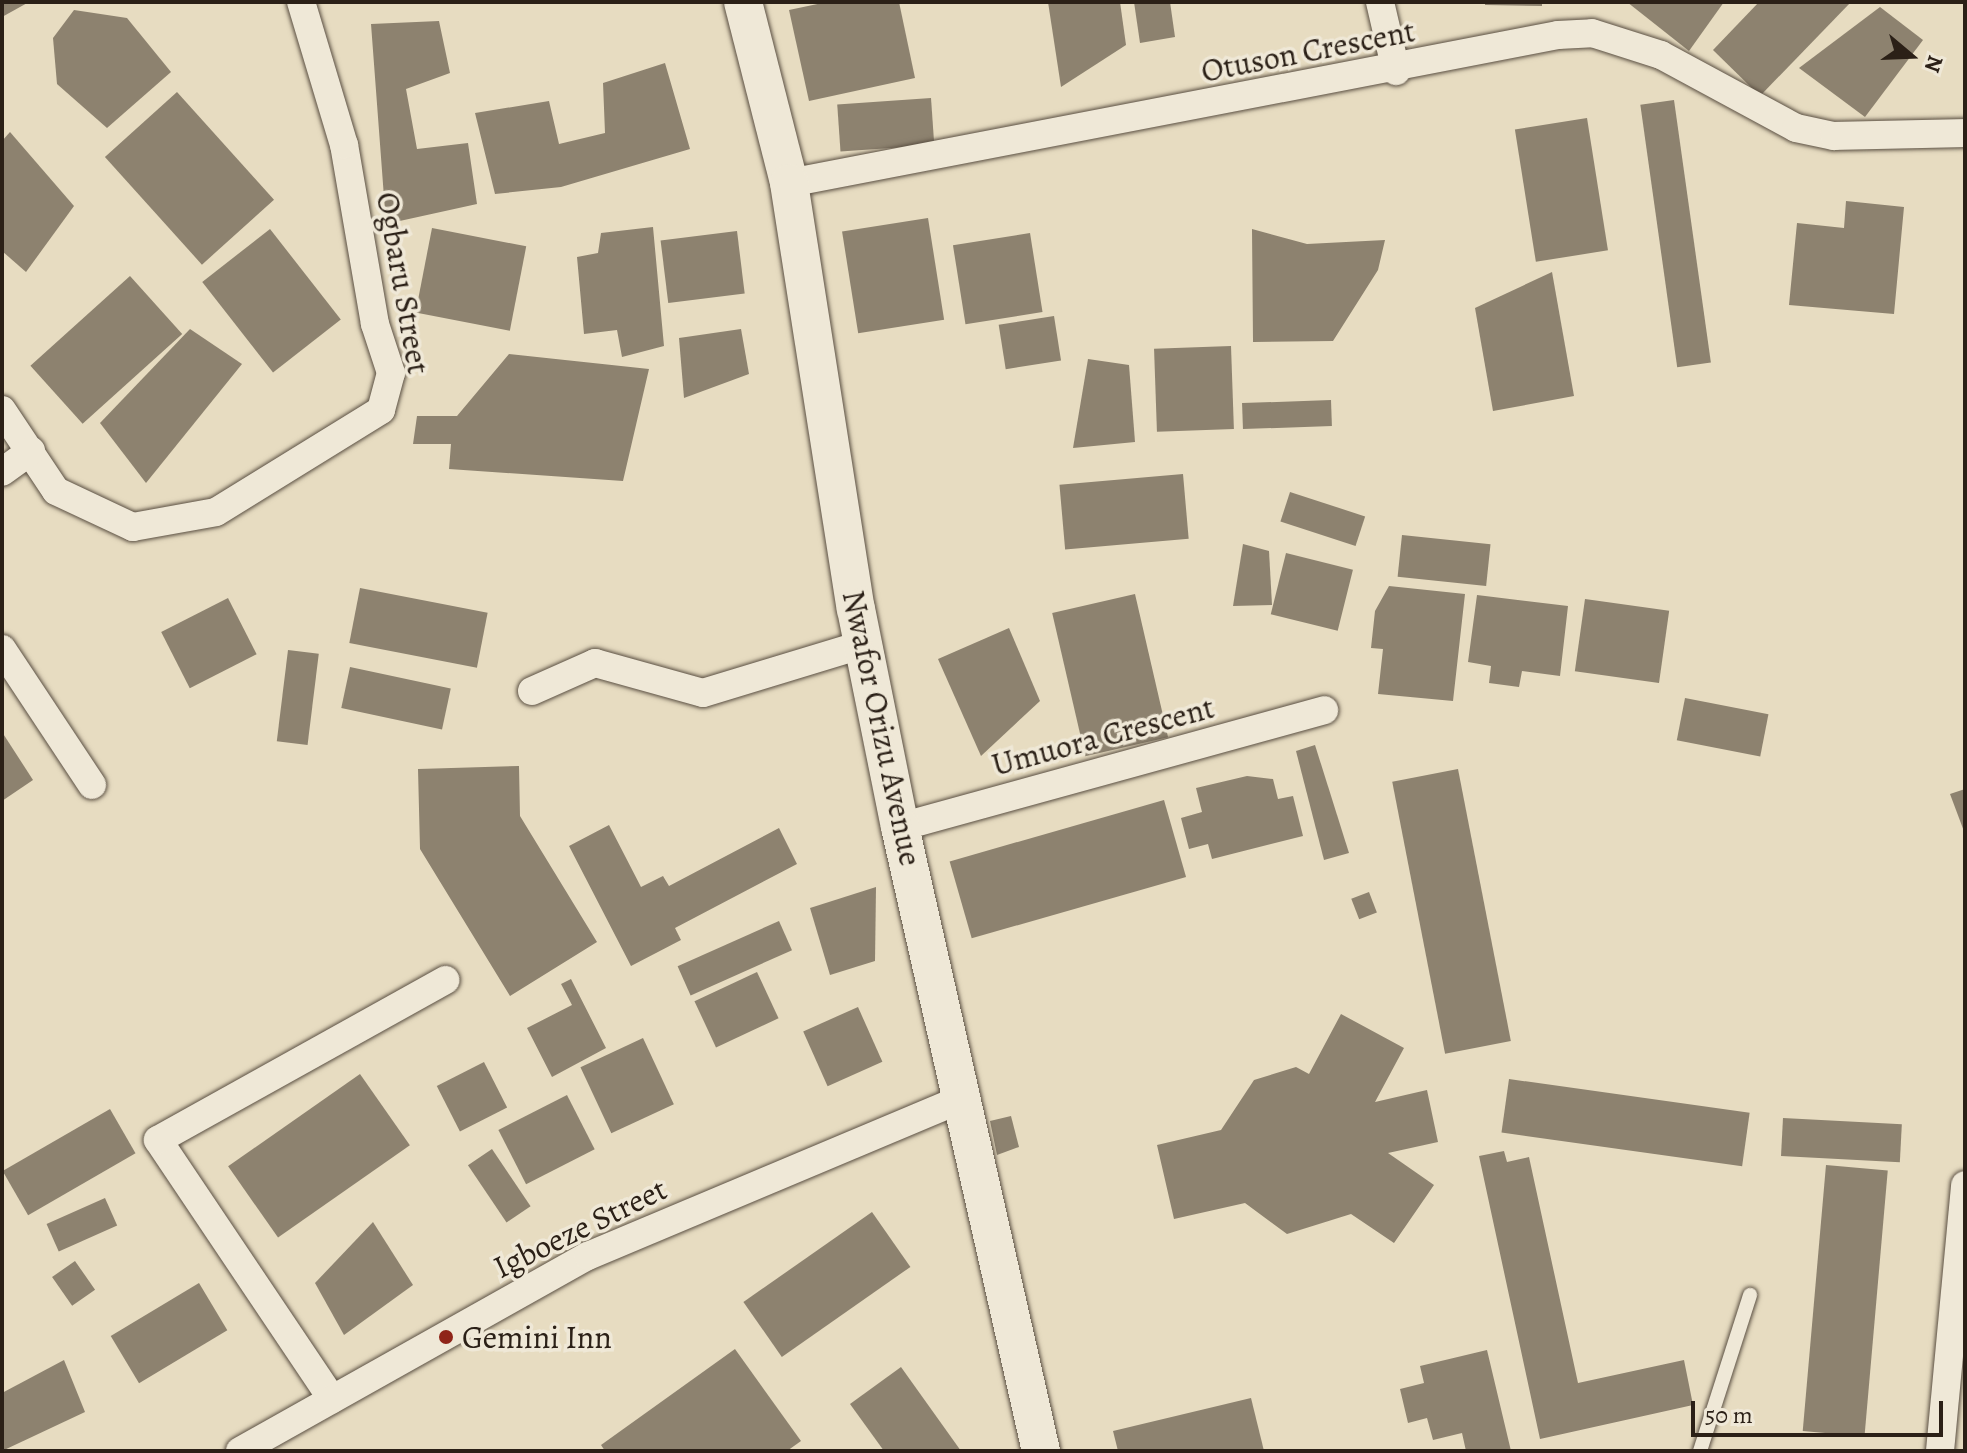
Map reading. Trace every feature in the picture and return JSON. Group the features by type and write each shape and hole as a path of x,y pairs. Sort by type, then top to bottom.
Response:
{"street":[{"name":"Ogbaru Street","path":"2,410 56,491 84,509 133,527 169,526 216,512 381,410 391,373 375,324 344,145 301,2"},
{"name":"Nwafor Orizu Avenue","path":"743,2 789,183 864,644 900,827 966,1097 1041,1451"},
{"path":"1380,2 1396,71"},
{"name":"Otuson Crescent","path":"789,183 1592,33 1661,55 1796,128 1834,136 1965,133"},
{"path":"2,472 31,451"},
{"path":"532,691 595,663 703,693 864,644"},
{"path":"2,649 92,785"},
{"name":"Umuora Crescent","path":"900,827 1324,710"},
{"path":"332,1399 158,1140 445,980"},
{"name":"Igboeze Street","path":"240,1451 588,1256 966,1097"},
{"path":"1940,1451 1965,1185"}],"lane":[{"path":"1700,1451 1750,1295"}],"building":[{"path":"2,2 29,2 2,17"},
{"path":"827,2 899,2 915,78 809,101 789,10"},
{"path":"1048,2 1120,2 1126,45 1061,87"},
{"path":"1134,2 1170,2 1175,37 1140,43"},
{"path":"1485,2 1542,2 1542,6 1485,5"},
{"path":"1627,2 1724,2 1689,51"},
{"path":"1759,2 1851,2 1760,96 1713,50"},
{"path":"1880,7 1923,40 1865,117 1799,68"},
{"path":"74,10 127,18 171,72 107,128 57,84 53,38"},
{"path":"439,21 450,73 406,89 417,149 468,143 477,204 386,224 371,24"},
{"path":"665,63 690,149 561,187 495,194 475,113 549,101 559,144 605,133 603,83"},
{"path":"177,92 274,200 202,265 105,157"},
{"path":"931,98 934,145 841,151 837,105"},
{"path":"1674,100 1711,362 1677,367 1640,105"},
{"path":"1587,118 1608,250 1536,262 1515,129"},
{"path":"10,132 74,206 26,272 2,251 2,141"},
{"path":"1846,201 1904,207 1894,314 1789,305 1797,223 1844,228"},
{"path":"928,218 944,320 858,333 842,232"},
{"path":"653,227 664,346 622,357 617,330 584,334 577,257 598,253 601,233"},
{"path":"432,228 526,246 510,331 416,312"},
{"path":"270,229 341,320 273,373 202,282"},
{"path":"1252,229 1307,244 1385,240 1378,270 1333,341 1253,342"},
{"path":"737,231 745,294 668,303 661,240"},
{"path":"1030,233 1043,312 965,324 953,245"},
{"path":"1552,272 1574,396 1493,411 1475,308"},
{"path":"130,276 182,334 83,424 30,366"},
{"path":"1054,316 1061,360 1006,369 999,325"},
{"path":"190,329 242,364 146,483 100,423"},
{"path":"741,329 749,374 684,398 679,338"},
{"path":"1231,346 1234,429 1157,432 1154,349"},
{"path":"509,354 649,369 623,481 449,469 451,444 413,444 417,416 457,416"},
{"path":"1088,359 1129,365 1135,442 1073,448"},
{"path":"1331,400 1332,426 1243,429 1242,403"},
{"path":"1183,474 1189,539 1065,550 1059,485"},
{"path":"1290,492 1365,516 1356,546 1280,521"},
{"path":"1402,535 1491,544 1486,586 1398,577"},
{"path":"1243,544 1269,551 1272,605 1233,606"},
{"path":"1286,553 1353,570 1338,631 1271,614"},
{"path":"1389,586 1465,594 1453,701 1378,694 1383,649 1371,648 1375,611"},
{"path":"360,588 488,613 477,668 349,643"},
{"path":"1135,594 1168,737 1085,756 1052,613"},
{"path":"1477,595 1568,606 1560,676 1522,671 1519,687 1489,683 1491,666 1468,662"},
{"path":"228,598 257,654 190,688 161,632"},
{"path":"1585,599 1669,611 1659,683 1575,671"},
{"path":"1009,628 1040,701 981,756 938,659"},
{"path":"288,650 319,654 308,745 277,741"},
{"path":"350,667 451,688 442,729 341,708"},
{"path":"1685,698 1768,714 1760,756 1677,740"},
{"path":"2,732 33,780 2,801"},
{"path":"1315,745 1349,853 1324,860 1296,751"},
{"path":"519,766 520,816 597,942 510,996 420,849 418,769"},
{"path":"1458,769 1511,1041 1445,1054 1392,782"},
{"path":"1247,776 1273,779 1278,799 1293,796 1303,836 1212,859 1208,844 1189,849 1181,818 1202,812 1196,788"},
{"path":"1965,789 1965,834 1950,794"},
{"path":"1164,800 1186,877 972,938 950,861"},
{"path":"609,825 641,887 663,876 669,886 779,828 797,864 675,928 681,940 631,966 569,846"},
{"path":"876,887 875,961 830,975 810,908"},
{"path":"1369,892 1377,913 1359,919 1351,899"},
{"path":"779,921 792,950 691,995 678,966"},
{"path":"757,972 779,1018 716,1047 694,1001"},
{"path":"571,979 606,1048 552,1077 527,1028 572,1005 561,984"},
{"path":"858,1007 882,1062 828,1086 803,1031"},
{"path":"1341,1014 1404,1048 1375,1102 1427,1090 1438,1142 1388,1153 1434,1185 1394,1243 1351,1214 1287,1234 1245,1203 1174,1219 1157,1145 1221,1130 1254,1080 1296,1067 1309,1074"},
{"path":"643,1038 674,1104 611,1133 580,1067"},
{"path":"484,1062 507,1107 460,1132 437,1086"},
{"path":"360,1074 410,1145 278,1238 228,1166"},
{"path":"1509,1079 1750,1113 1742,1166 1501,1132"},
{"path":"567,1095 595,1149 526,1184 498,1130"},
{"path":"110,1109 136,1153 28,1215 3,1171"},
{"path":"1011,1116 1019,1147 997,1155 990,1121"},
{"path":"1783,1118 1902,1124 1900,1162 1781,1156"},
{"path":"492,1149 531,1206 507,1222 468,1165"},
{"path":"1504,1151 1507,1162 1529,1157 1578,1383 1684,1360 1693,1405 1540,1439 1479,1156"},
{"path":"1826,1165 1888,1170 1864,1436 1803,1431"},
{"path":"105,1198 117,1225 59,1251 47,1224"},
{"path":"872,1212 910,1267 782,1357 743,1302"},
{"path":"373,1222 413,1285 344,1335 315,1283"},
{"path":"75,1261 95,1290 72,1306 52,1277"},
{"path":"199,1283 227,1330 139,1383 111,1336"},
{"path":"735,1349 801,1441 787,1451 605,1451 601,1445"},
{"path":"1487,1350 1511,1451 1466,1451 1462,1433 1433,1440 1427,1418 1408,1423 1400,1389 1424,1383 1420,1366"},
{"path":"64,1360 85,1412 2,1451 2,1393"},
{"path":"901,1367 961,1451 884,1451 850,1404"},
{"path":"1251,1398 1264,1451 1118,1451 1113,1431"}],"place":[{"name":"Gemini Inn","path":"446,1337"}]}
